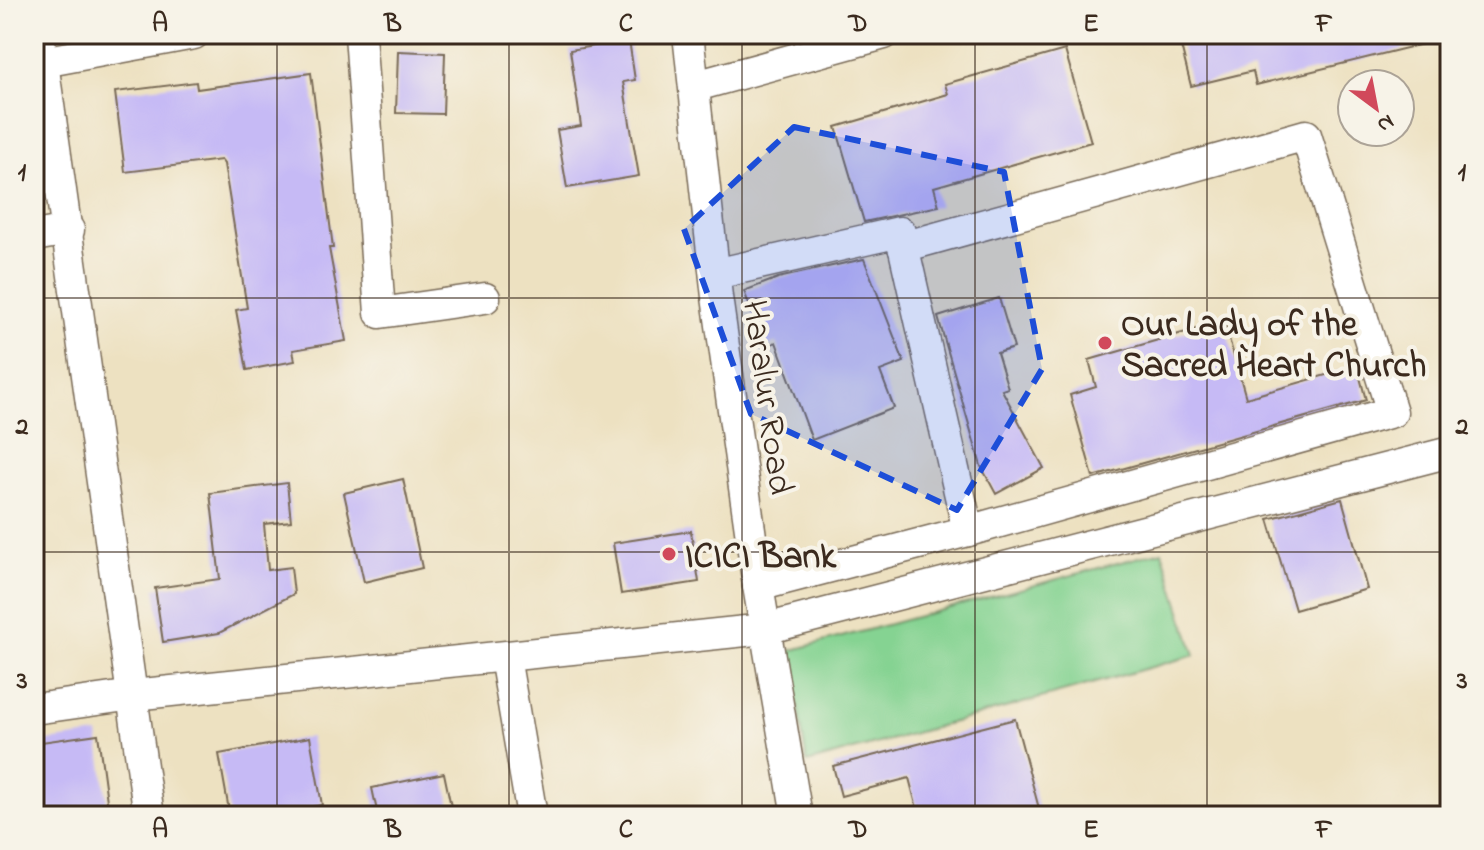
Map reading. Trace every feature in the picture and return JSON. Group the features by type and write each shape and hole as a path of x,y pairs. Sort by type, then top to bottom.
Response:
{"street":[{"path":"149,816 41,48 194,34"},
{"path":"360,34 380,313 485,298"},
{"name":"Haralur Road","path":"688,34 715,274 758,586 797,816"},
{"path":"696,86 884,34"},
{"path":"758,586 968,531 1392,412 1306,135 903,247"},
{"path":"34,236 69,230"},
{"path":"715,274 900,232 968,531"},
{"path":"34,709 133,695 765,629 1450,452"},
{"path":"505,657 532,816"}],"highlighted area":[{"path":"794,127 1004,172 1042,369 957,510 751,414 684,229"}],"green space":[{"path":"1162,551 1195,655 807,763 789,651"}],"building":[{"path":"1178,34 1426,34 1427,43 1256,85 1253,71 1191,86"},
{"path":"629,40 635,80 623,82 639,176 567,188 557,130 581,126 570,50"},
{"path":"1065,50 1091,142 934,187 939,206 864,222 836,127 948,94 945,84"},
{"path":"398,51 445,53 443,114 396,113"},
{"path":"311,73 333,248 329,248 346,341 293,350 295,361 247,370 236,310 247,308 224,164 221,160 125,172 115,92 196,82 197,89"},
{"path":"864,259 904,362 880,371 894,408 812,440 776,342 765,347 744,291 778,278"},
{"path":"999,298 1014,348 997,353 1008,388 1002,390 1044,468 996,494 981,466 938,317"},
{"path":"1224,321 1246,398 1357,366 1366,400 1093,477 1070,395 1096,387 1089,360"},
{"path":"403,479 422,568 364,582 344,493"},
{"path":"287,483 291,521 264,524 268,570 291,567 294,594 219,633 163,642 155,588 220,579 210,493"},
{"path":"1342,499 1367,589 1295,610 1268,519"},
{"path":"691,531 699,582 621,594 613,543"},
{"path":"1015,719 1041,816 919,816 909,778 841,796 833,766"},
{"path":"98,734 109,816 34,816 34,743"},
{"path":"310,737 322,805 266,816 230,816 219,754"},
{"path":"444,773 453,816 378,816 372,788"}],"place":[{"name":"Our Lady of the Sacred Heart Church","path":"1105,343"},
{"name":"ICICI Bank","path":"669,554"}]}
